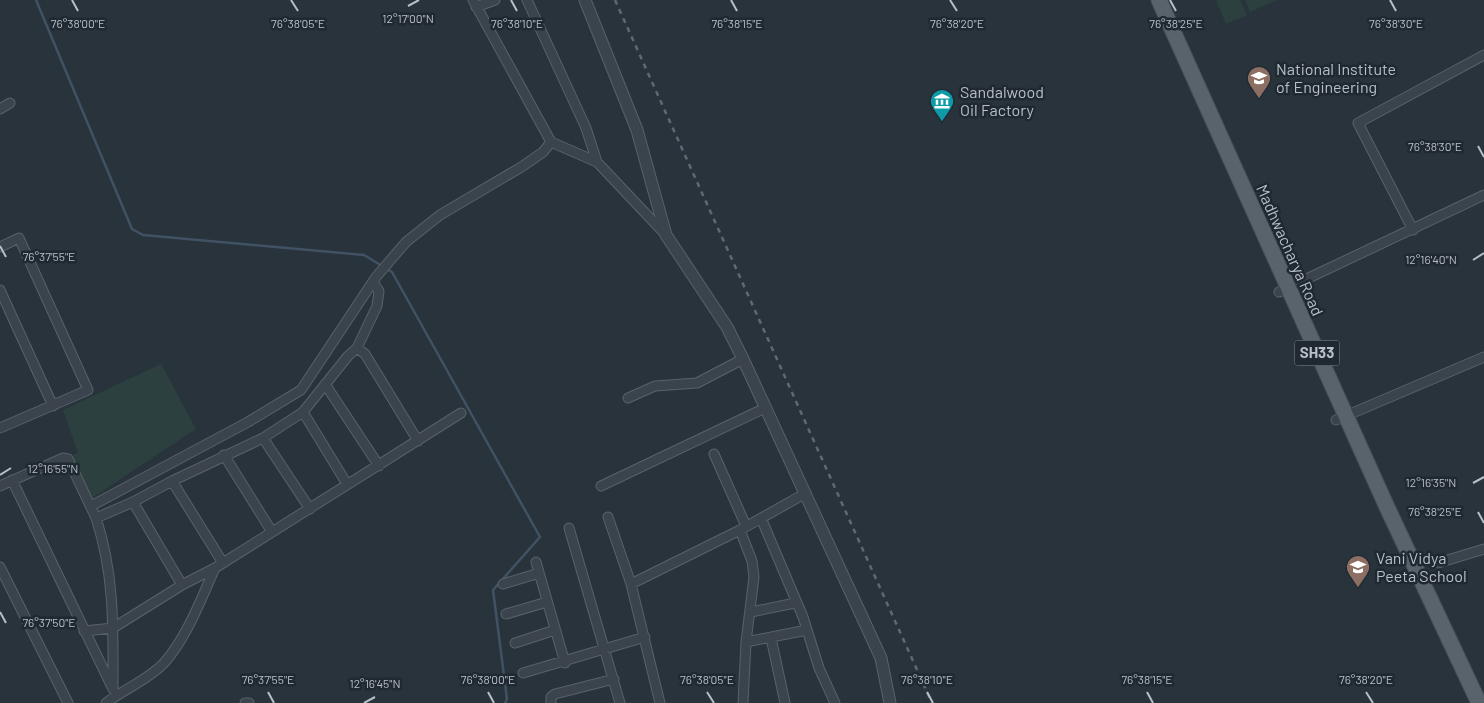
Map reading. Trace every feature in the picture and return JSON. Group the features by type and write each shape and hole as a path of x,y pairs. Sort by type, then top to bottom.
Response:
{"main road":[{"name":"Madhwacharya Road","path":"1151,0 1469,703"},
{"name":"Madhwacharya Road","path":"1159,0 1284,291"},
{"name":"Madhwacharya Road","path":"1341,418 1479,703"}],"street":[{"path":"495,0 475,4 551,142 597,162 666,235 727,327 806,493 881,658 890,703"},
{"path":"527,0 586,128 597,162"},
{"path":"585,0 637,130 666,235"},
{"path":"1413,230 1358,123 1484,55"},
{"path":"0,109 10,103"},
{"path":"91,506 248,422 301,390 374,279 406,242 440,215 523,166 542,152 551,142"},
{"path":"1284,291 1484,195"},
{"path":"0,247 19,238 88,390 0,428"},
{"path":"96,518 133,502 172,480 263,438 303,412 324,384 357,348 377,306 379,291 374,279"},
{"path":"0,290 53,406"},
{"path":"357,348 365,354 418,441"},
{"path":"1341,418 1484,357"},
{"path":"628,398 655,386 697,382 743,359"},
{"path":"324,384 379,466"},
{"path":"601,486 765,408"},
{"path":"303,412 347,484"},
{"path":"84,631 113,628 310,509 461,413"},
{"path":"263,438 310,509"},
{"path":"714,454 743,528 752,561 754,577 746,642 743,703"},
{"path":"224,455 272,532"},
{"path":"0,486 63,458 68,459 91,506 105,545 110,574 114,692"},
{"path":"12,480 114,692"},
{"path":"172,480 219,565"},
{"path":"631,584 743,528 806,493"},
{"path":"133,502 182,585"},
{"path":"608,517 631,584 660,703"},
{"path":"761,518 807,630 834,703"},
{"path":"569,528 620,703"},
{"path":"1438,563 1484,549"},
{"path":"536,562 565,663"},
{"path":"106,703 114,692 163,664 173,652 219,565"},
{"path":"0,567 68,703"},
{"path":"504,584 539,572"},
{"path":"506,614 547,602"},
{"path":"751,612 795,603"},
{"path":"515,643 555,630"},
{"path":"746,642 807,630"},
{"path":"523,674 565,663 645,637"},
{"path":"771,638 785,703"},
{"path":"551,703 551,697 555,694 614,679"}],"green space":[{"path":"1216,0 1240,0 1247,15 1226,24"},
{"path":"1245,0 1277,0 1250,12"},
{"path":"161,364 196,429 92,498 70,456 78,453 63,410"}],"waterway":[{"path":"36,0 132,229 143,235 364,255 382,266"},
{"path":"387,269 392,272 540,537 493,590 507,699 505,703"}],"railway":[{"path":"615,0 932,703"}],"place":[{"name":"National Institute of Engineering","path":"1259,99"},
{"name":"Sandalwood Oil Factory","path":"942,122"},
{"name":"Vani Vidya Peeta School","path":"1358,588"}]}
